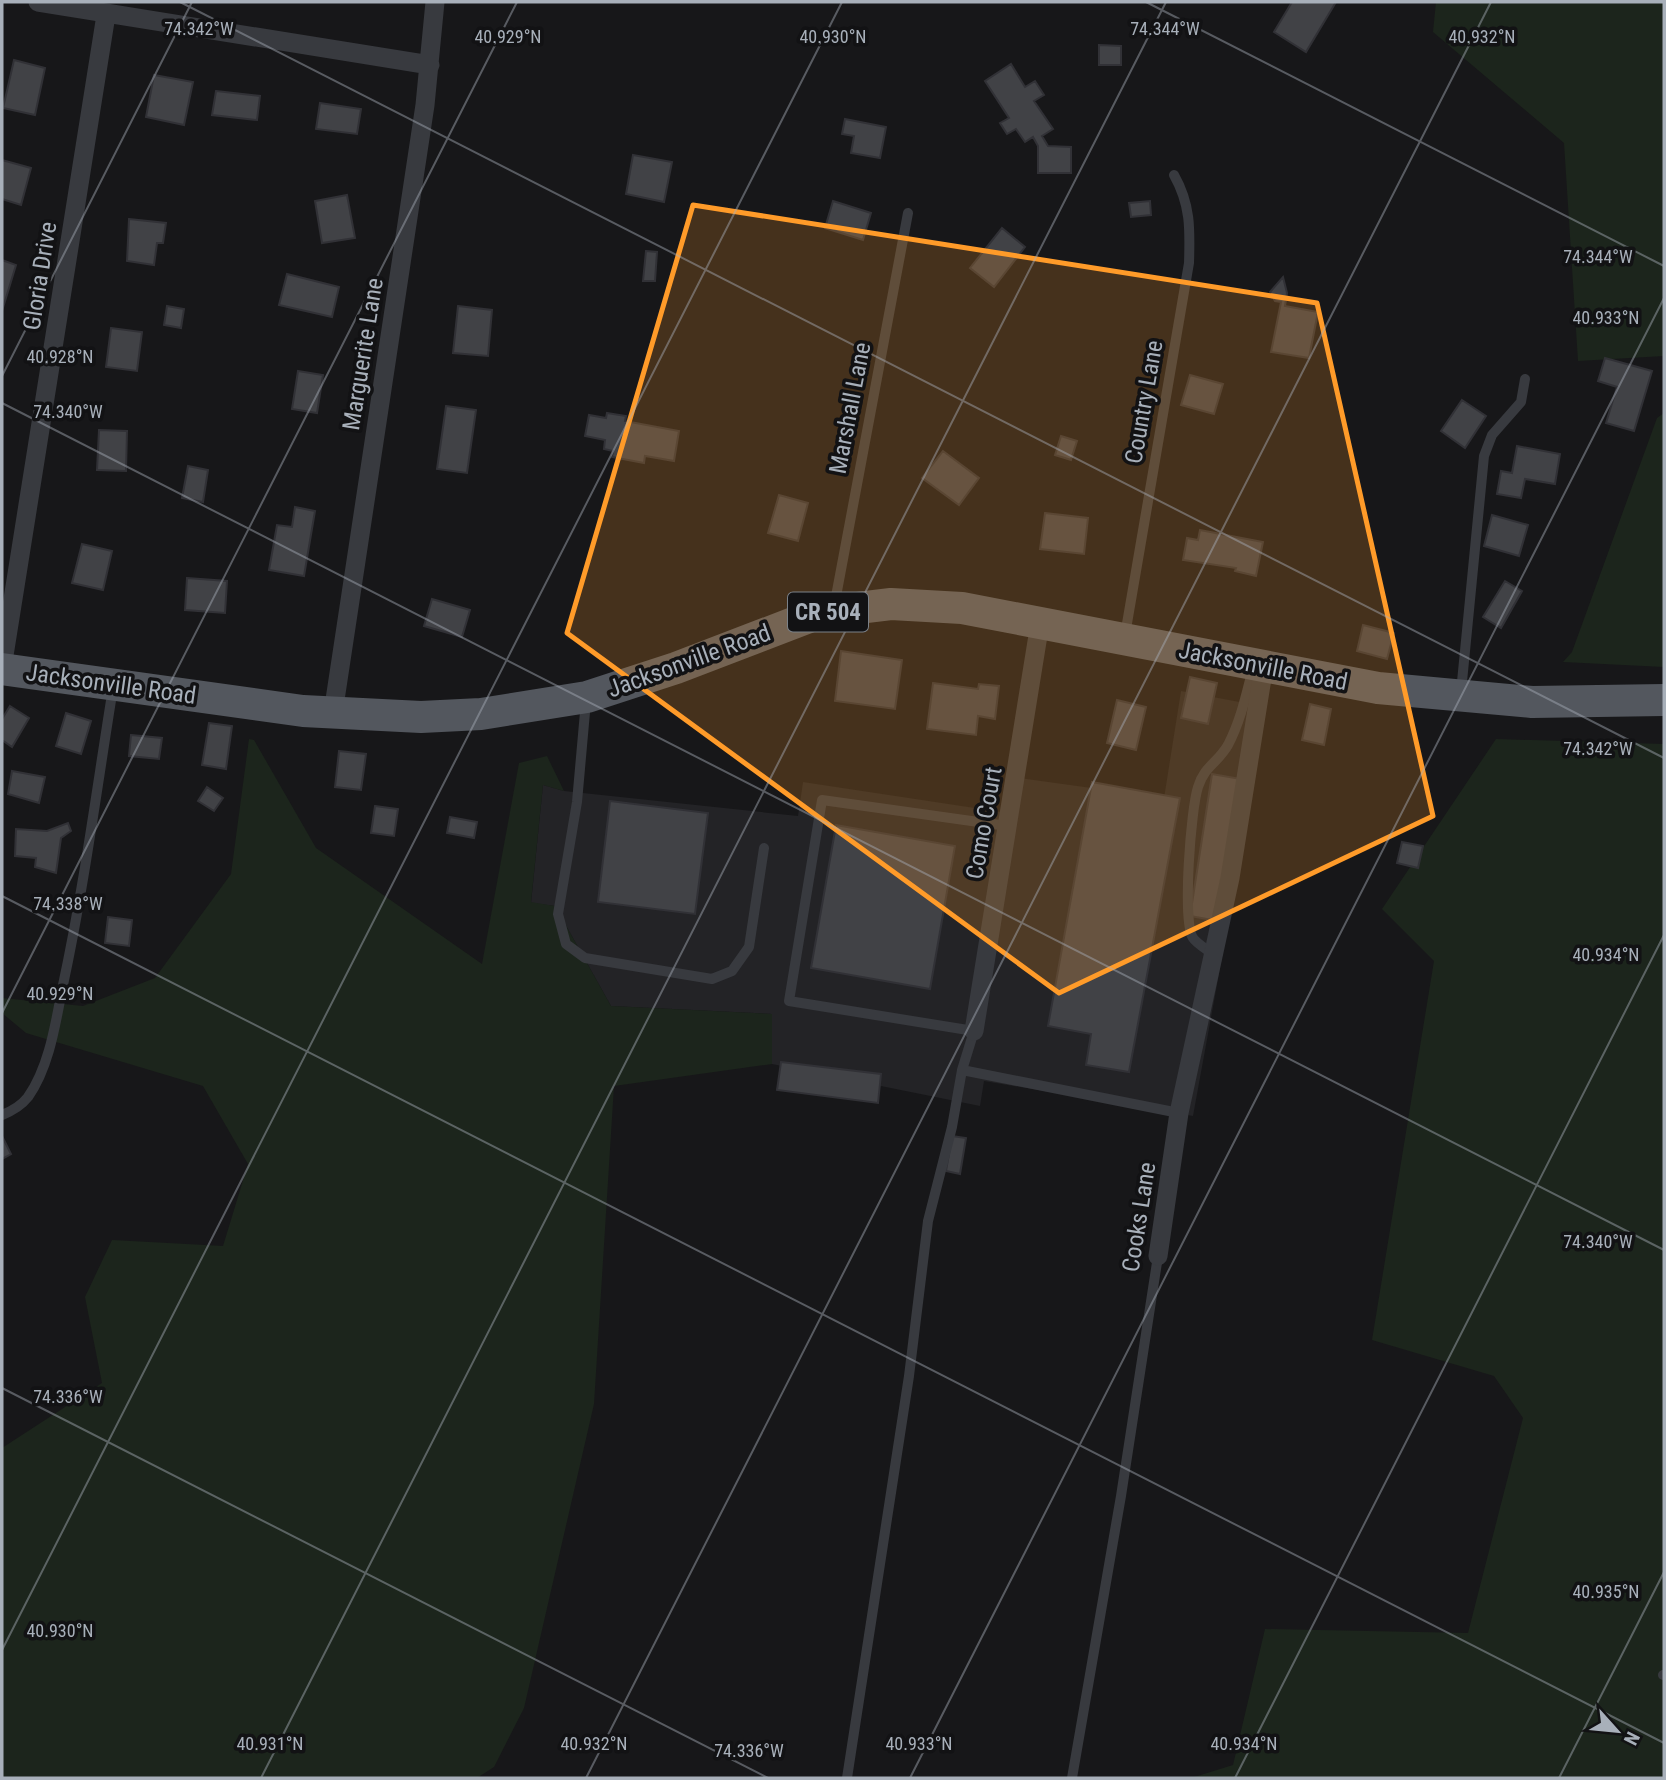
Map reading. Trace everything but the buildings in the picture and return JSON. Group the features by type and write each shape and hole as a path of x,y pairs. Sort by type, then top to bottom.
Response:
{"main road":[{"name":"Jacksonville Road","path":"2,668 333,713 421,718 481,714 587,697 676,668 809,617 833,611 891,604 926,604 1040,623 1378,688 1532,702 1664,700"}],"street":[{"path":"38,2 430,65"},
{"name":"Marguerite Lane","path":"333,713 430,65 435,2"},
{"name":"Gloria Drive","path":"2,668 106,15"},
{"name":"Como Court","path":"974,1031 1040,623"},
{"name":"Cooks Lane","path":"1158,1256 1179,1113 1214,956 1259,665"}],"lane":[{"name":"Country Lane","path":"1125,639 1189,264 1191,223 1187,197 1174,175"},
{"name":"Marshall Lane","path":"833,611 908,213"},
{"path":"1461,696 1485,456 1492,435 1521,402 1525,379"},
{"path":"1214,956 1193,938 1189,922 1187,898 1196,790 1206,766 1219,759 1241,716 1259,665"},
{"path":"2,1115 14,1110 28,1096 42,1067 55,1022 75,922 114,684"},
{"path":"587,697 577,802 558,914 566,944 585,958 712,979 732,971 749,947 764,848"},
{"path":"847,1778 909,1376 928,1221 952,1127 962,1070 974,1031 789,1001 822,800 1008,827"},
{"path":"962,1070 1179,1113"},
{"name":"Cooks Lane","path":"1072,1778 1121,1496 1158,1256"}],"highlighted area":[{"path":"693,205 1317,303 1433,816 1059,993 567,633"}],"shaded area":[{"path":"1436,2 1664,2 1664,356 1578,361 1564,143 1433,32"},
{"path":"1664,413 1664,667 1563,662 1572,652 1657,418"},
{"path":"1181,691 1261,706 1242,848 1193,1116 984,1081 980,1106 772,1064 772,1014 611,1006 555,906 531,903 543,785 564,791 798,816 803,782 1008,813 1013,777 1164,798"},
{"path":"249,739 254,740 316,848 482,964 519,763 547,756 564,791 543,785 531,902 555,906 611,1006 772,1014 772,1064 614,1086 594,1404 524,1708 494,1767 477,1778 2,1778 2,1448 102,1383 85,1297 112,1240 223,1246 248,1164 203,1086 26,1033 2,1013 2,998 83,1006 155,978 231,874"},
{"path":"1496,739 1664,744 1664,1778 1191,1778 1233,1765 1265,1629 1468,1633 1523,1418 1494,1376 1372,1340 1434,961 1382,909"}]}
